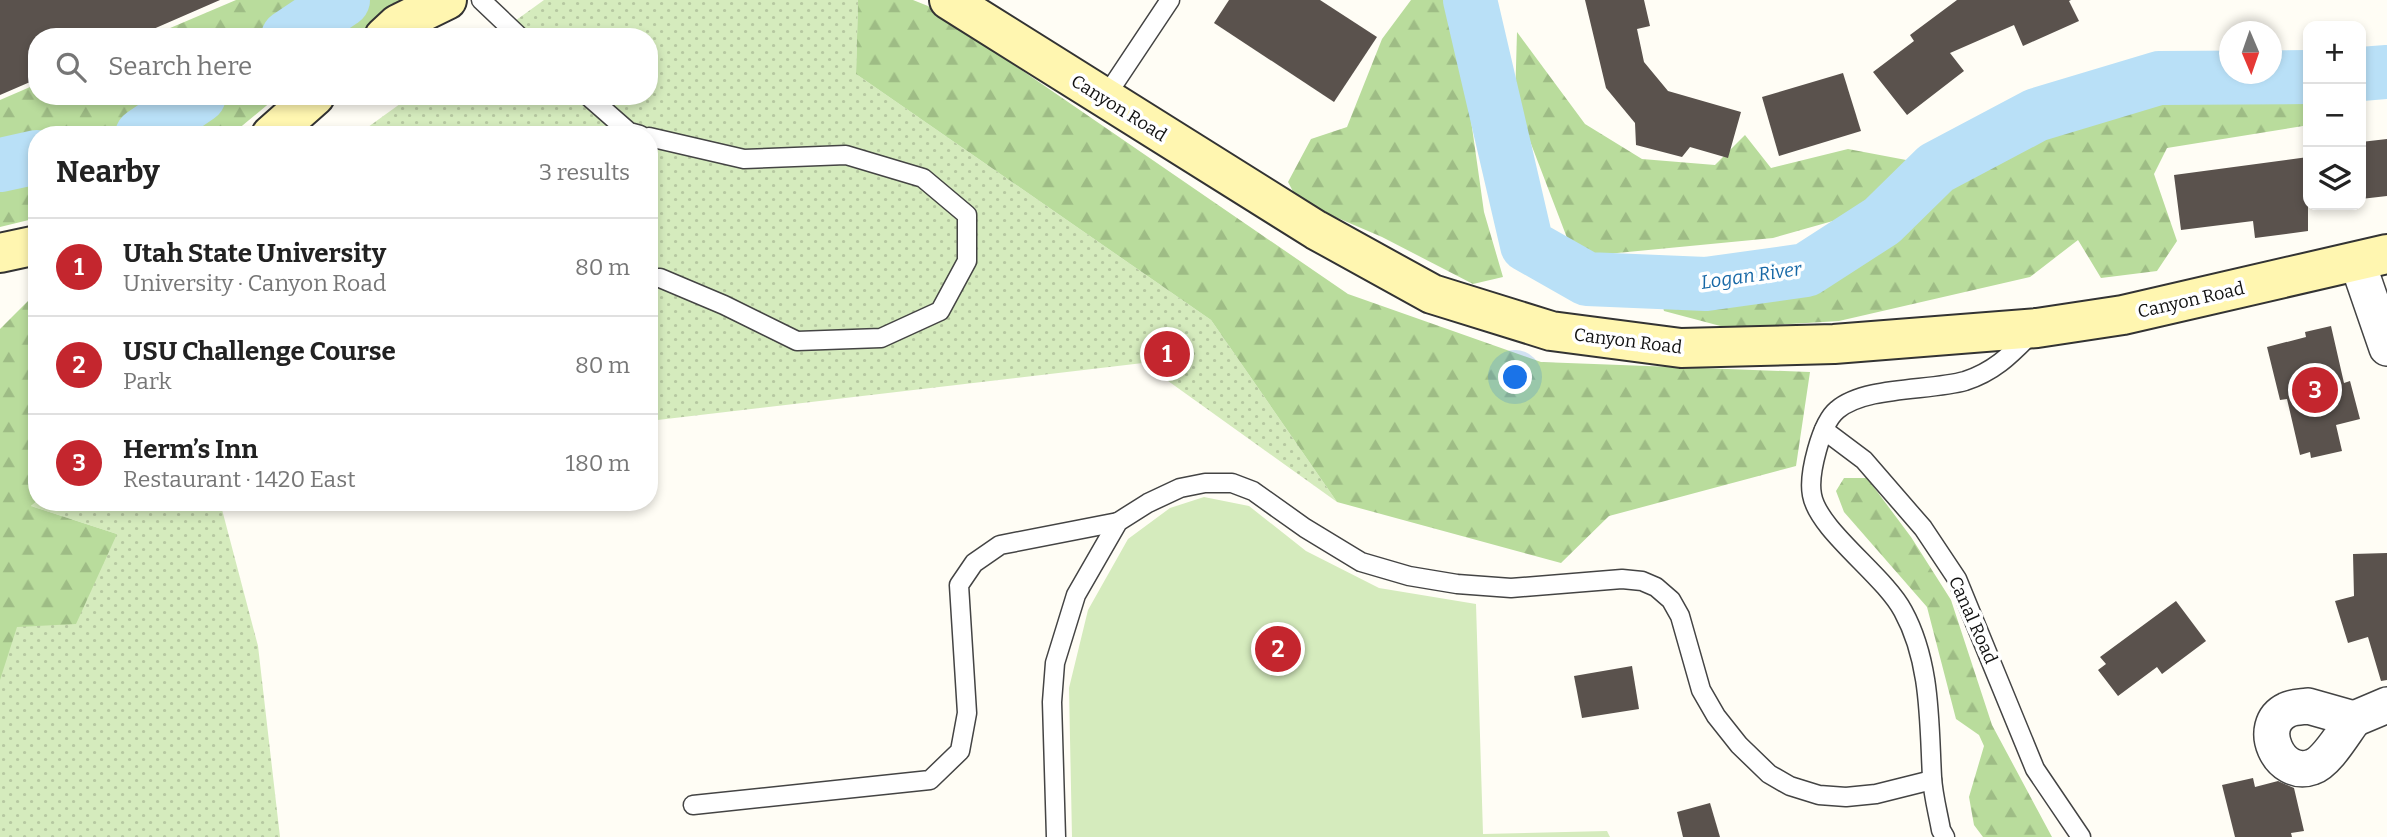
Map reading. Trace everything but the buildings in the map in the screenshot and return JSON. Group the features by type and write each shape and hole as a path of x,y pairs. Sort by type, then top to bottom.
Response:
{"street":[{"path":"394,28 447,0"},
{"name":"Canyon Road","path":"949,0 1316,230 1432,294 1551,331 1681,348 1834,344 2037,328 2123,315 2372,258"},
{"path":"281,126 306,105"},
{"path":"0,253 28,247"},
{"path":"2372,258 2387,348"},
{"path":"2354,719 2387,705"}],"lane":[{"path":"481,0 511,28"},
{"path":"1104,99 1170,0"},
{"path":"598,105 622,126"},
{"path":"658,139 744,159 846,155 923,178 967,215 967,261 940,312 881,338 797,341 711,299 658,278"},
{"path":"1945,837 1941,830 1932,780 1927,688 1918,648 1904,612 1889,590 1822,518 1812,496 1812,472 1824,430 1836,410 1863,397 1966,380 2004,362 2037,328"},
{"name":"Canal Road","path":"1824,430 1864,460 1923,528 1957,579 2035,769 2081,837"},
{"path":"694,805 930,780 960,751 967,713 959,585 974,563 1000,545 1118,522 1148,503 1180,488 1205,482 1232,483 1253,491 1305,528 1361,562 1409,576 1457,584 1511,587 1622,579 1642,581 1656,587 1671,600 1681,616 1700,690 1739,746 1769,774 1790,786 1819,795 1846,797 1876,794 1932,780"},
{"path":"1056,837 1052,702 1055,663 1076,595 1118,522"}],"green space":[{"path":"236,0 312,0 294,11 276,28 170,28"},
{"path":"366,0 413,0 366,28 327,28"},
{"path":"544,0 858,0 856,74 1211,320 1337,502 1143,363 658,420 658,126 369,126 399,105 658,105 658,28 505,28"},
{"path":"858,0 913,0 928,6 1348,294 1541,362 1810,372 1796,466 1609,516 1561,563 1337,502 1211,320 856,74"},
{"path":"1411,0 1454,0 1484,212 1503,277 1473,284 1382,237 1298,201 1288,182 1311,139 1347,127 1382,39"},
{"path":"1517,32 1585,124 1642,159 1715,165 1745,135 1771,168 1848,149 1922,163 1930,192 2007,149 2151,97 2284,88 2303,100 2303,126 2167,148 2154,174 2177,241 2157,271 2101,278 2078,240 2030,277 1839,321 1728,328 1664,311 1660,297 1674,289 1728,290 1840,276 1854,228 1847,217 1773,238 1586,256 1569,243 1515,102"},
{"path":"28,88 28,105 267,105 242,126 28,126 28,220 0,227 0,100"},
{"path":"28,301 28,511 46,511 117,534 76,624 17,627 0,680 0,329"},
{"path":"1844,478 1867,478 1911,537 1951,600 1992,725 2052,837 1983,837 1974,825 1969,797 1984,746 1979,735 1956,719 1927,607 1844,512 1836,491"},
{"path":"1204,497 1249,506 1306,551 1379,588 1476,604 1483,834 1607,831 1610,837 1072,837 1069,688 1088,610 1128,539 1170,508"},
{"path":"46,511 222,511 258,646 280,837 0,837 0,571 117,534"}],"waterway":[{"name":"Logan River","path":"301,28 343,0"},
{"name":"Logan River","path":"1470,0 1527,245 1587,279 1706,284 1806,270 1882,221 1936,168 2036,115 2159,78 2303,77"},
{"name":"Logan River","path":"2366,74 2387,72"},
{"name":"Logan River","path":"155,126 186,105"},
{"name":"Logan River","path":"0,165 28,159"}],"place":[{"name":"Utah State University","path":"1167,354"},
{"name":"Herm’s Inn","path":"2315,390"},
{"name":"USU Challenge Course","path":"1278,649"}]}
